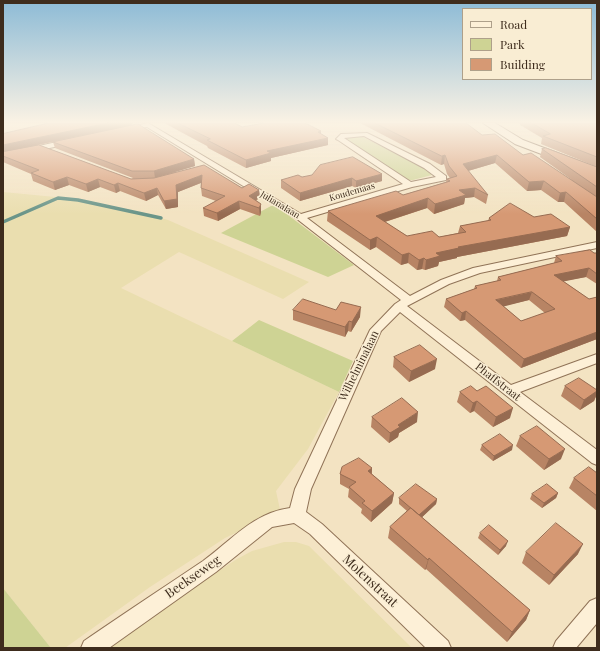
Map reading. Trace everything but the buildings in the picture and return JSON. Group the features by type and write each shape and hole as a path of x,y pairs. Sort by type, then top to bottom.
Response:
{"street":[{"path":"3,156 14,153"},
{"name":"Julianalaan","path":"191,153 210,166 300,217 404,303"},
{"name":"Koudemaas","path":"362,153 410,185"},
{"name":"Koudemaas","path":"300,217 410,185 443,178 427,166 403,153"},
{"path":"549,153 597,172"},
{"name":"Wilhelminalaan","path":"298,515 304,490 376,330 404,303 445,282 477,270 597,245"},
{"name":"Phaffstraat","path":"404,303 509,391 597,459"},
{"path":"509,391 597,358"},
{"name":"Beekseweg","path":"91,648 210,566 266,522 276,518 298,515"},
{"name":"Molenstraat","path":"298,515 316,530 441,648"},
{"path":"563,648 597,608"}],"shaded area":[{"path":"3,192 66,198 168,220 309,282 283,299 179,252 121,288 339,392 308,449 276,491 282,519 244,529 225,538 150,587 65,648 51,648 3,588"},
{"path":"284,542 296,542 309,546 412,648 100,648 237,559 252,551"}],"green space":[{"path":"366,153 395,153 426,169 432,175 407,180"},
{"path":"271,206 274,206 284,212 354,265 328,277 221,233"},
{"path":"259,320 353,361 339,392 232,341"},
{"path":"3,588 51,648 3,648"}],"waterway":[{"path":"3,222 58,198 78,200 161,218"}]}
